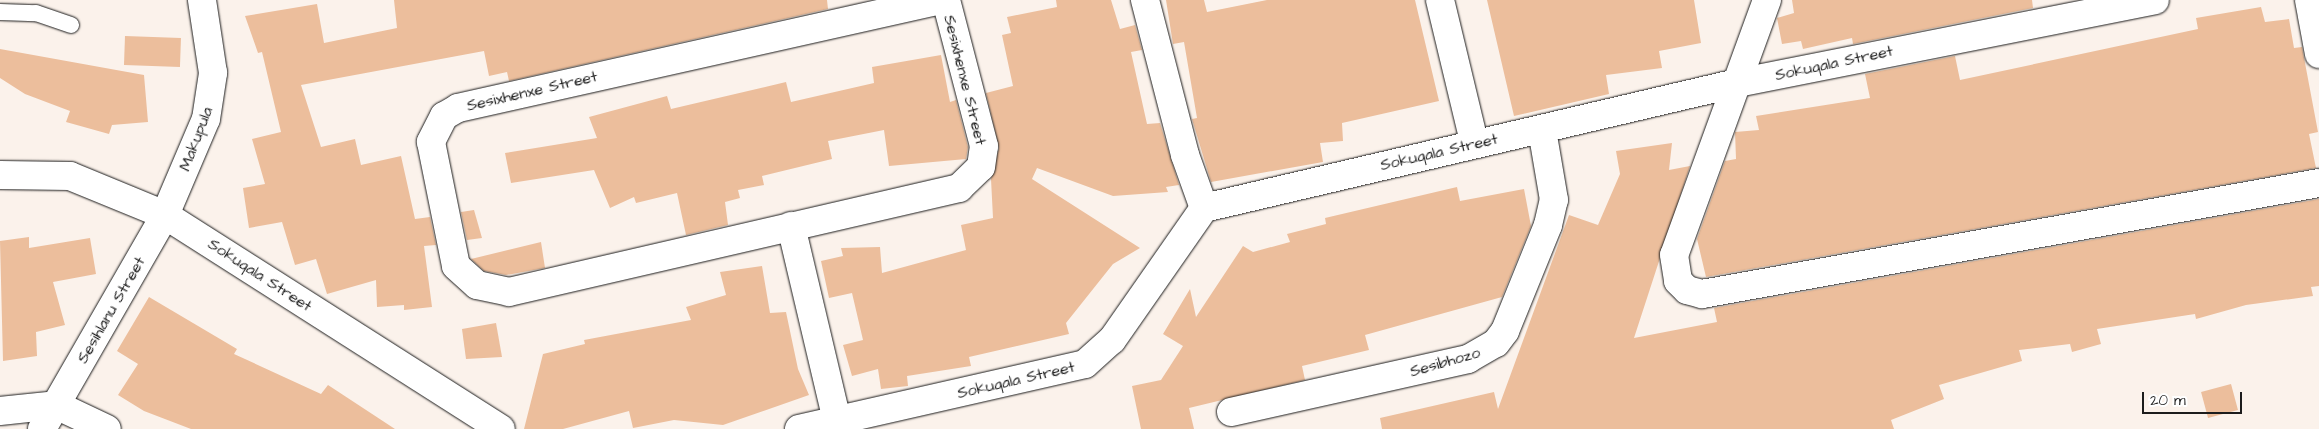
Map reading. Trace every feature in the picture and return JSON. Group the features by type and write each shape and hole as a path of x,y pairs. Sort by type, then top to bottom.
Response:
{"street":[{"name":"Makupula","path":"165,215 212,97 202,0"},
{"name":"Sesixhenxe Street","path":"941,0 458,108 444,116 431,142 456,266 477,285 494,291 509,292 959,188 980,167 984,146 946,0"},
{"path":"1144,0 1185,155 1204,208"},
{"path":"1440,0 1474,142"},
{"path":"1767,0 1674,255 1678,281 1702,294 2319,183"},
{"name":"Sokuqala Street","path":"799,429 1085,364 1112,340 1204,208 1474,142 1542,130 1737,83 2155,0"},
{"path":"2309,0 2319,54"},
{"name":"Sesibhozo","path":"1231,412 1468,359 1496,343 1505,331 1548,225 1554,200 1542,130"},
{"name":"Sokuqala Street","path":"0,175 70,176 165,215 501,429"},
{"name":"Sesihlanu Street","path":"42,429 165,215"},
{"path":"791,226 837,420"},
{"path":"0,411 56,405 107,429"}],"lane":[{"path":"0,12 36,13 71,25"}],"building":[{"path":"394,0 827,0 828,9 509,81 507,72 489,76 484,51 301,85 321,147 355,139 361,165 401,156 415,219 430,217 436,245 424,246 432,307 404,310 404,305 377,307 376,280 327,294 316,259 295,265 282,222 249,228 243,188 265,184 252,139 281,132 262,52 258,53 245,16 317,4 324,43 397,28"},
{"path":"1056,0 1111,0 1120,29 1135,25 1142,50 1131,52 1147,124 1160,123 1179,185 1166,187 1168,192 1113,196 1037,168 1032,179 1140,248 1113,264 1066,323 1069,334 969,357 971,366 907,376 908,386 881,389 878,369 852,376 843,345 863,340 852,293 829,298 821,261 843,256 841,248 880,247 882,273 966,250 961,225 993,218 991,179 999,148 986,93 1013,86 1002,35 1011,33 1007,17 1057,7"},
{"path":"1166,0 1204,0 1207,12 1267,0 1415,0 1439,101 1342,123 1343,141 1320,143 1323,162 1211,182 1192,119 1197,118 1184,42 1173,44"},
{"path":"1487,0 1694,0 1701,43 1659,51 1662,68 1606,75 1609,94 1514,116"},
{"path":"1792,0 2032,0 2033,8 1853,44 1852,38 1803,49 1801,41 1782,44 1777,18 1794,13"},
{"path":"2261,7 2265,22 2289,19 2294,48 2302,47 2318,132 2309,134 2316,168 1706,277 1697,239 1725,161 1736,159 1735,132 1759,130 1756,116 1870,98 1865,74 1955,56 1960,80 2198,29 2196,18"},
{"path":"125,36 181,38 180,67 124,65"},
{"path":"0,49 144,75 148,122 112,125 109,134 66,122 70,111 25,94 0,78"},
{"path":"941,55 950,102 956,100 968,147 966,159 889,166 884,130 828,141 832,159 762,176 764,185 738,190 740,198 725,202 728,225 686,235 677,193 636,203 634,197 610,208 594,170 511,183 505,153 597,138 589,117 667,96 671,109 786,82 791,102 874,83 872,67"},
{"path":"1672,143 1669,170 1690,166 1634,338 1717,322 1714,308 2319,199 2319,286 2311,287 2313,296 2246,305 2196,319 2195,314 2097,329 2101,344 2072,352 2070,344 2019,350 2022,361 1939,385 1944,399 1891,420 1894,429 1382,429 1380,418 1494,392 1498,409 1569,215 1598,225 1620,174 1616,151"},
{"path":"1457,187 1460,201 1524,189 1531,226 1502,297 1365,335 1369,350 1302,366 1305,380 1189,408 1194,429 1141,429 1132,386 1161,380 1183,346 1163,334 1190,289 1196,317 1243,246 1253,252 1290,242 1287,234 1326,224 1325,218"},
{"path":"474,210 482,238 467,240 461,212"},
{"path":"29,237 29,248 90,238 96,274 53,282 65,325 36,332 37,356 3,361 0,241"},
{"path":"541,242 545,268 506,275 484,271 471,259"},
{"path":"762,266 770,313 786,312 798,369 809,395 723,425 674,420 633,428 629,411 563,429 524,429 543,354 585,344 584,340 691,320 686,307 726,295 720,272"},
{"path":"149,297 237,349 234,354 321,394 328,385 395,429 191,429 144,411 118,395 138,364 117,351"},
{"path":"496,323 502,357 466,359 462,329"},
{"path":"2231,384 2238,410 2208,418 2201,392"}]}
